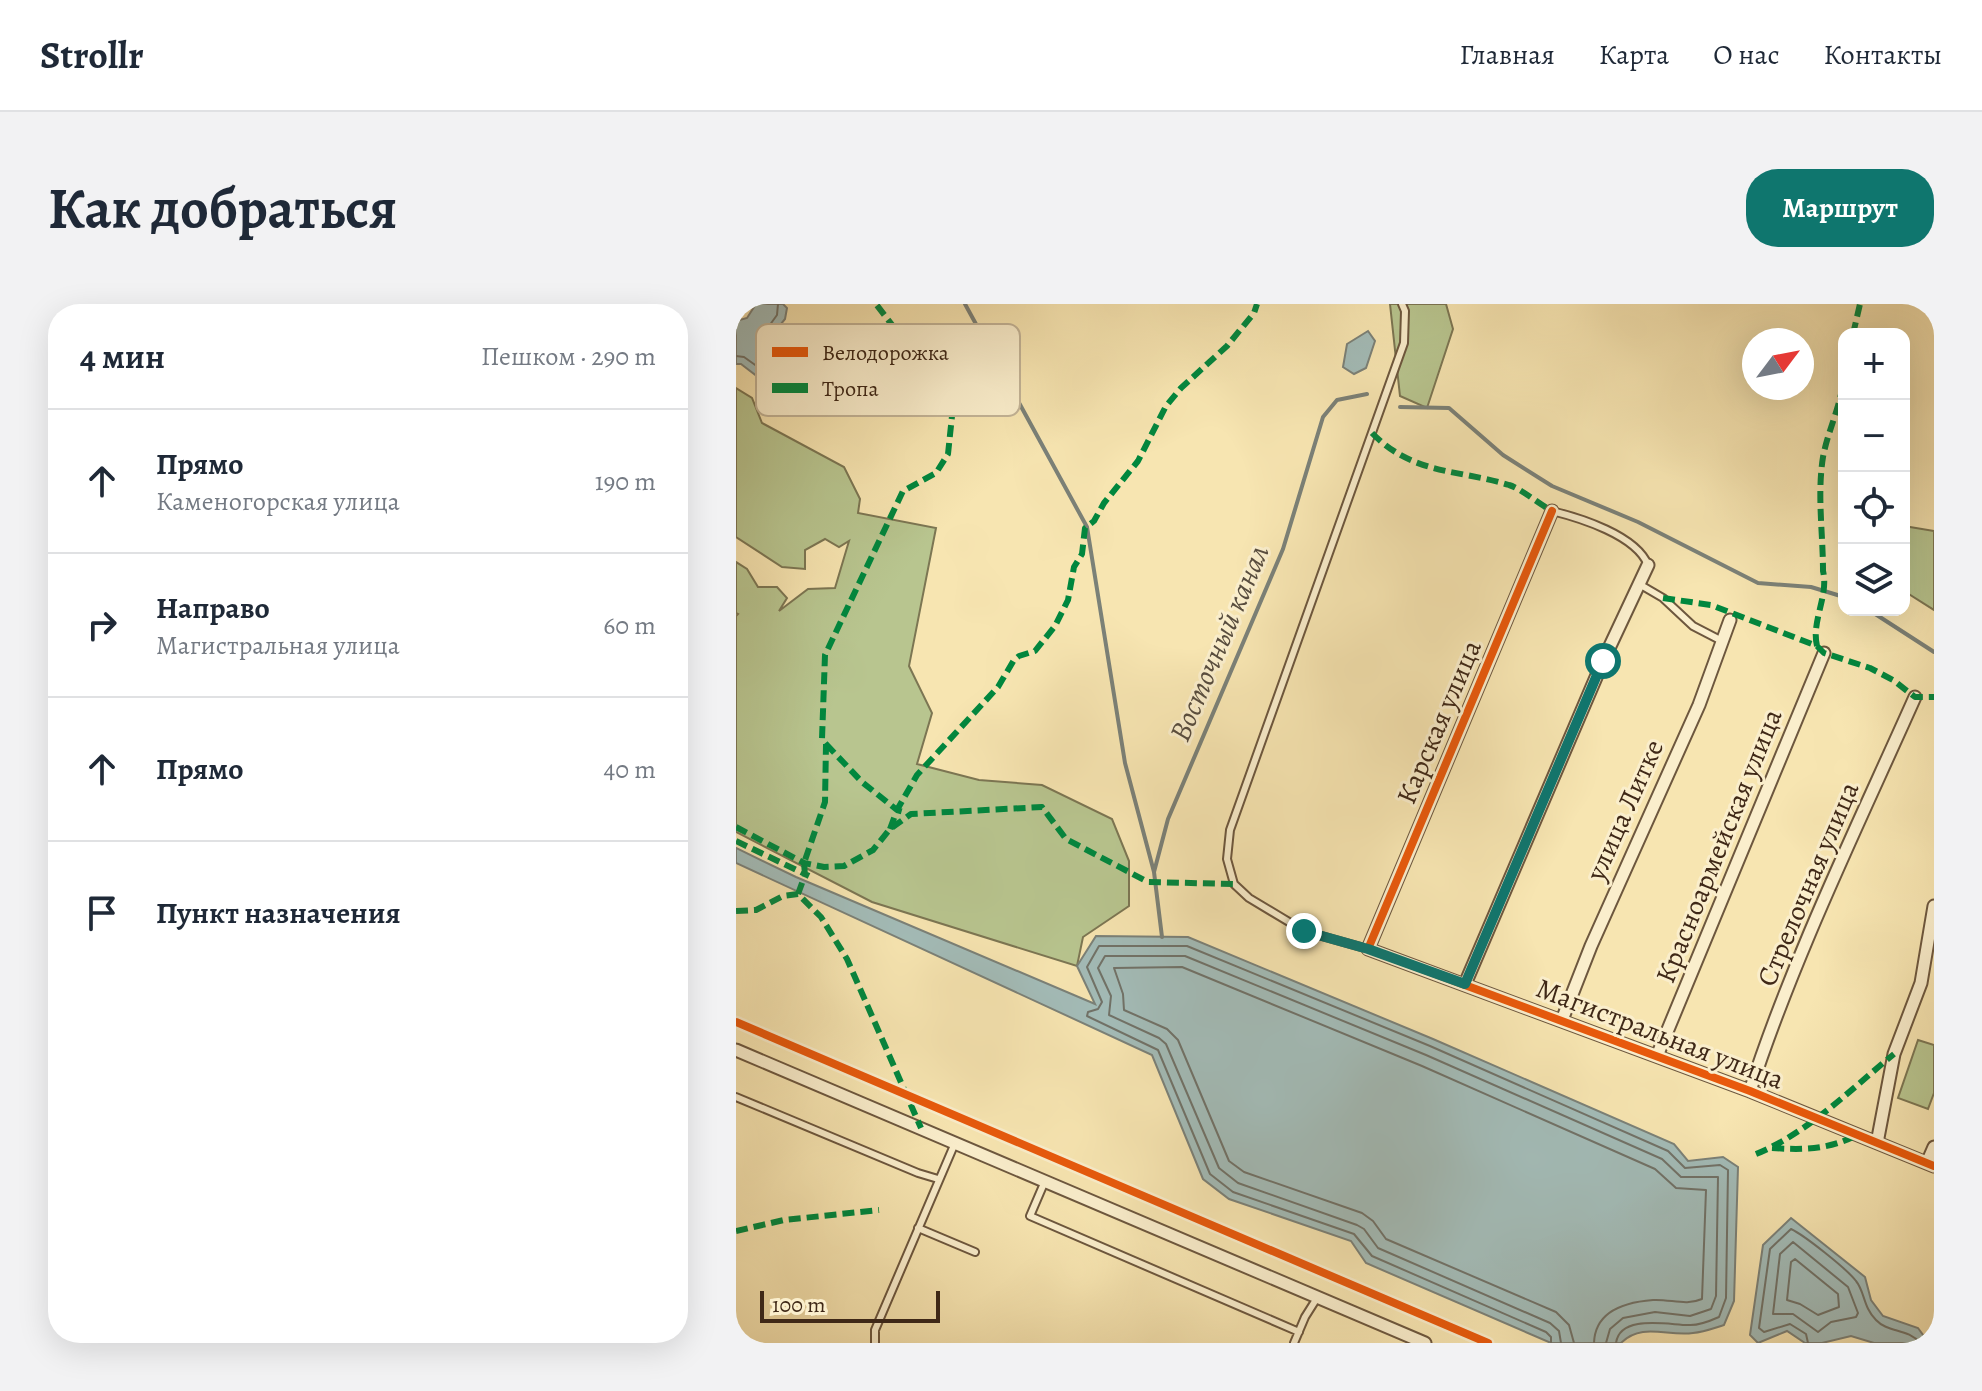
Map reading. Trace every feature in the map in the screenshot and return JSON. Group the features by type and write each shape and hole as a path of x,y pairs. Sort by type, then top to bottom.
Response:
{"street":[{"name":"Карская улица","path":"1368,949 1552,511"},
{"path":"1465,984 1603,661 1648,565"},
{"name":"улица Литке","path":"1562,1020 1614,891 1699,705 1730,620"},
{"name":"Красноармейская улица","path":"1657,1056 1824,653"},
{"name":"Стрелочная улица","path":"1750,1091 1760,1059 1820,913 1915,697"},
{"path":"1877,1143 1894,1054 1921,983 1934,906"},
{"name":"Магистральная улица","path":"1368,949 1750,1091 1931,1164"},
{"path":"736,1050 1317,1298 1408,1340 1425,1343"},
{"path":"1931,1164 1934,1147"}],"lane":[{"path":"1368,949 1304,931 1249,898 1234,884 1227,859 1230,830 1404,343 1402,304"},
{"path":"1552,511 1572,516 1620,537 1636,548 1648,565"},
{"path":"1639,584 1663,598 1693,626 1722,641"},
{"path":"736,1097 938,1179"},
{"path":"875,1343 875,1330 955,1143"},
{"path":"1045,1181 1030,1216 1299,1332"},
{"path":"918,1228 975,1252"},
{"path":"1294,1343 1317,1298"}],"green space":[{"path":"1390,304 1446,304 1453,329 1427,408 1400,396"},
{"path":"736,388 752,398 756,416 759,416 762,423 844,467 860,499 858,513 936,528 909,666 932,713 917,764 979,780 1042,785 1112,819 1129,861 1129,906 1083,937 1077,966 872,902 736,832 736,562 747,569 758,587 777,587 787,598 779,611 808,589 835,588 849,541 839,547 825,539 805,550 805,569 782,567 736,537"},
{"path":"1910,527 1934,531 1934,610 1910,595"},
{"path":"1918,1040 1934,1045 1934,1093 1928,1109 1898,1098"}],"water":[{"path":"756,304 783,304 787,308 781,324 756,324 756,375 741,364 736,364 736,321 747,318"},
{"path":"1368,331 1375,341 1366,368 1354,374 1343,367 1347,344"},
{"path":"736,848 796,877 1095,1004 1077,966 1096,936 1188,937 1674,1144 1688,1161 1723,1157 1738,1167 1734,1301 1724,1325 1684,1334 1638,1333 1621,1343 1551,1343 1366,1263 1351,1241 1229,1199 1203,1179 1152,1055 736,863"},
{"path":"1791,1218 1865,1277 1871,1300 1883,1316 1918,1328 1929,1343 1874,1343 1851,1336 1822,1343 1805,1343 1787,1331 1758,1343 1750,1335 1763,1245"}],"waterway":[{"path":"965,304 976,324"},
{"name":"Восточный канал","path":"1162,937 1154,872 1168,819 1283,549 1323,417 1337,400 1367,394"},
{"path":"1020,405 1087,527 1125,763 1154,872"},
{"name":"Восточный канал","path":"1400,407 1449,408 1503,455 1552,486 1638,522 1758,583 1811,587 1838,595"},
{"name":"Восточный канал","path":"1878,616 1934,652"}],"marked path":[{"path":"876,304 891,324"},
{"path":"890,829 917,775 998,687 1014,660 1035,651 1055,626 1068,600 1074,567 1082,554 1085,528 1094,521 1104,503 1138,461 1166,406 1227,346 1254,313 1257,304"},
{"path":"1854,328 1860,304"},
{"path":"1924,304 1934,309"},
{"path":"1817,646 1816,627 1824,580 1821,471 1839,400"},
{"path":"798,894 805,875 804,863 825,802 826,744 822,739 825,655 903,491 936,473 948,454 952,416"},
{"path":"1372,433 1403,457 1436,469 1509,485 1552,511"},
{"path":"1663,598 1711,605 1817,646 1824,653 1870,668 1915,697 1934,697"},
{"path":"826,744 862,782 897,810 904,812"},
{"path":"736,827 804,863 824,867 844,866 873,850 890,829 911,814 1042,807 1066,839 1148,882 1234,884"},
{"path":"736,841 809,876"},
{"path":"736,911 756,910 783,896 798,894 821,917 847,959 921,1128"},
{"path":"1756,1154 1811,1122 1894,1054"},
{"path":"1772,1148 1815,1148 1857,1135"},
{"path":"736,1231 784,1220 879,1210"}],"cycle path":[{"path":"1552,511 1368,949 1750,1091 1934,1166"},
{"path":"736,1022 1488,1343"}],"route":[{"path":"1304,931 1368,949 1465,984 1603,661"}]}
